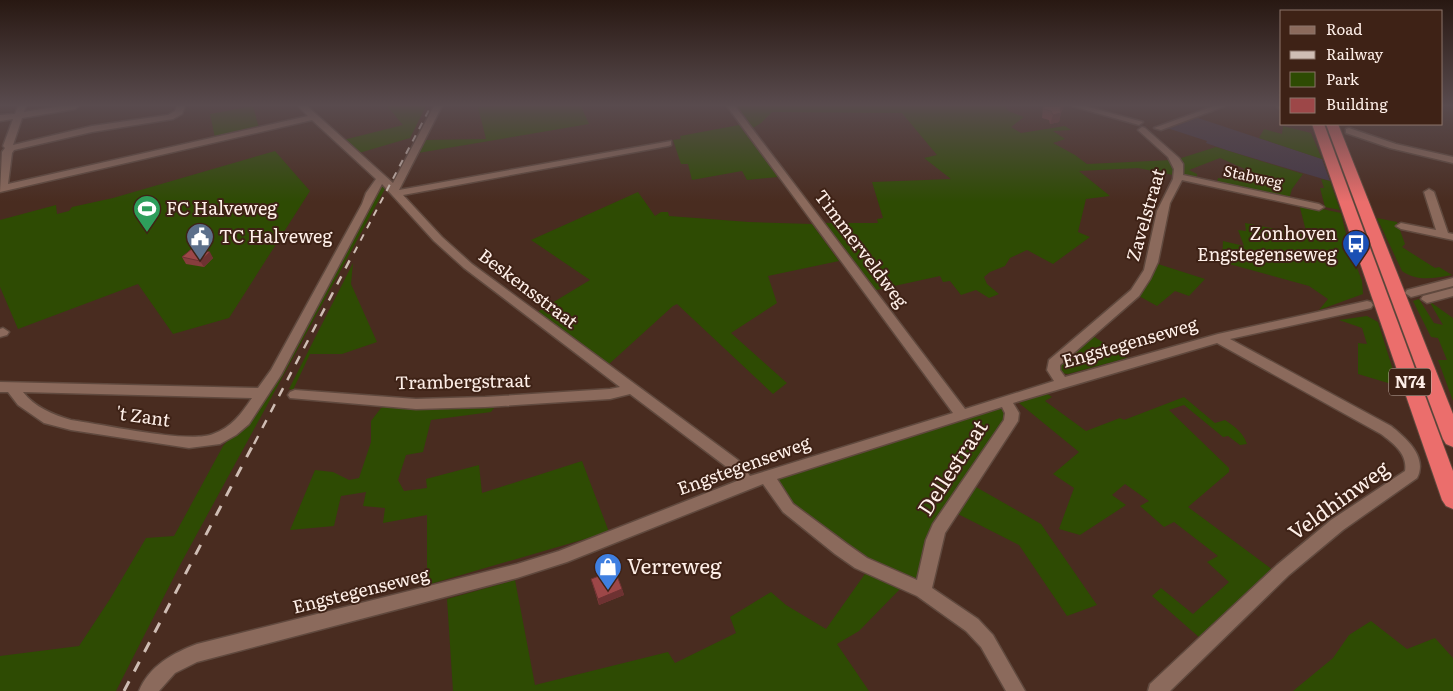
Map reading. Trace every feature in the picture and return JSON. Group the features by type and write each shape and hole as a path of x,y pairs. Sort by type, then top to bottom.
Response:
{"highway":[{"name":"N74","path":"1323,138 1453,500"},
{"name":"N74","path":"1337,138 1453,439"}],"street":[{"path":"48,138 6,147 8,152 2,189 222,138"},
{"name":"Beskensstraat","path":"337,138 396,192 438,239 468,266 733,464 747,483"},
{"path":"396,192 422,138"},
{"name":"Timmerveldweg","path":"755,138 962,414"},
{"name":"Zavelstraat","path":"1062,383 1053,370 1054,364 1135,292 1147,275 1152,260 1160,216 1168,196 1180,177 1176,161 1154,138"},
{"path":"1371,138 1393,146 1453,160"},
{"path":"396,192 668,143"},
{"name":"Stabweg","path":"1180,177 1319,207"},
{"name":"'t Zant","path":"6,387 23,402 49,420 71,426 190,443 215,440 231,431 244,420 276,372 354,230 371,193 381,179"},
{"path":"1429,192 1448,236"},
{"path":"1401,226 1448,236"},
{"path":"1411,293 1453,282"},
{"path":"1427,299 1453,292"},
{"name":"Engstegenseweg","path":"148,691 157,678 182,658 517,571 561,557 747,483 1062,383 1218,338 1368,305"},
{"name":"Veldhinweg","path":"1157,691 1283,570 1338,525 1412,474 1414,466 1411,456 1386,430 1218,338"},
{"name":"'t Zant","path":"6,387 262,394"},
{"name":"Trambergstraat","path":"296,395 394,403 444,404 610,394 631,389"},
{"name":"Dellestraat","path":"923,591 934,540 939,529 1011,421 1012,413 1005,401"},
{"path":"767,477 788,508 833,543 861,563 923,591 972,626 986,641 1016,691"}],"shaded area":[{"path":"1199,138 1259,138 1322,159 1330,181 1229,151 1206,143 1207,141"}],"green space":[{"path":"350,138 409,138 359,153 343,140"},
{"path":"505,138 418,153 423,140"},
{"path":"749,138 778,177 747,180 742,171 692,180 688,164 681,164 673,140"},
{"path":"923,138 1064,138 1053,143 1087,164 1172,160 1175,167 1173,175 1138,168 1079,171 1110,196 1086,199 1078,232 1090,237 1053,264 1027,250 1010,258 1005,266 990,272 984,277 987,284 999,294 989,298 976,290 961,295 950,281 943,282 940,276 876,290 825,223 878,223 877,219 883,218 872,182 951,179 924,158 937,155"},
{"path":"1260,138 1313,138 1322,159"},
{"path":"1216,147 1303,174 1292,189 1289,199 1217,182 1218,178 1228,179 1245,169 1220,158 1189,170 1197,174 1196,179 1183,174 1178,159"},
{"path":"275,151 310,191 229,318 173,334 138,284 18,329 0,287 0,220 56,205 57,214 69,211 72,207 113,198"},
{"path":"1321,179 1330,181 1340,210 1325,207 1320,188 1324,188"},
{"path":"381,184 386,187 180,565 116,691 0,691 0,656 79,646 110,599 146,538 174,536 223,446 248,418"},
{"path":"638,192 655,216 661,212 668,212 669,216 749,222 812,224 839,261 768,276 777,303 731,333 787,383 773,394 677,304 608,365 537,312 590,280 531,240"},
{"path":"1299,204 1341,213 1349,246 1362,281 1363,294 1319,310 1328,299 1309,286 1222,262 1223,241 1244,246 1238,230 1246,231 1245,223 1307,235"},
{"path":"1377,218 1397,222 1405,244 1402,247 1435,268 1439,267 1452,275 1420,278 1402,271"},
{"path":"353,263 351,284 377,342 342,354 310,354 293,390 289,389"},
{"path":"1158,264 1205,279 1189,296 1175,291 1157,306 1137,295 1148,282"},
{"path":"1419,299 1434,323 1443,325 1429,301 1453,318 1453,401 1438,360 1447,360 1438,338 1431,337 1413,301"},
{"path":"1367,316 1378,322 1398,386 1358,374 1358,343 1367,344 1362,328 1339,320"},
{"path":"1093,336 1127,358 1068,374 1061,373 1057,366"},
{"path":"1046,393 1052,397 1045,401 1086,431 1120,418 1124,420 1184,397 1215,423 1225,420 1243,436 1247,444 1240,445 1228,436 1223,437 1184,405 1169,410 1229,468 1229,472 1188,507 1273,570 1200,638 1152,596 1161,588 1193,614 1229,582 1207,562 1218,556 1174,522 1164,527 1140,506 1149,501 1125,484 1112,495 1126,505 1080,535 1059,529 1074,488 1053,474 1079,452 1019,403"},
{"path":"386,406 421,409 491,406 494,408 491,412 431,420 423,452 406,455 398,480 404,491 427,488 426,479 479,465 482,493 582,461 609,532 427,585 427,515 383,523 385,508 363,506 366,492 341,496 334,526 290,530 315,470 333,472 349,480 359,478 371,442 371,421 381,408"},
{"path":"1002,409 1008,414 936,524 920,578 892,571 837,539 795,507 777,482 778,478"},
{"path":"976,487 1041,524 1097,605 1067,616 1019,545 956,513"},
{"path":"867,571 901,588 859,631 837,644 869,691 453,691 447,599 515,580 535,685 668,652 675,663 736,633 730,617 771,592 786,605 826,629"},
{"path":"1371,621 1407,649 1435,638 1453,658 1453,691 1293,691 1333,658 1349,635"}],"building":[{"path":"194,247 206,249 204,251 210,252 200,261 182,257"},
{"name":"Verreweg","path":"615,570 622,589 598,599 591,579"}],"railway":[{"path":"354,253 414,138"},
{"path":"254,444 354,252"},
{"path":"124,691 254,443"}],"place":[{"name":"FC Halveweg","path":"147,233"},
{"name":"TC Halveweg","path":"200,261"},
{"name":"Zonhoven Engstegenseweg","path":"1356,268"},
{"name":"Verreweg","path":"608,591"}]}
